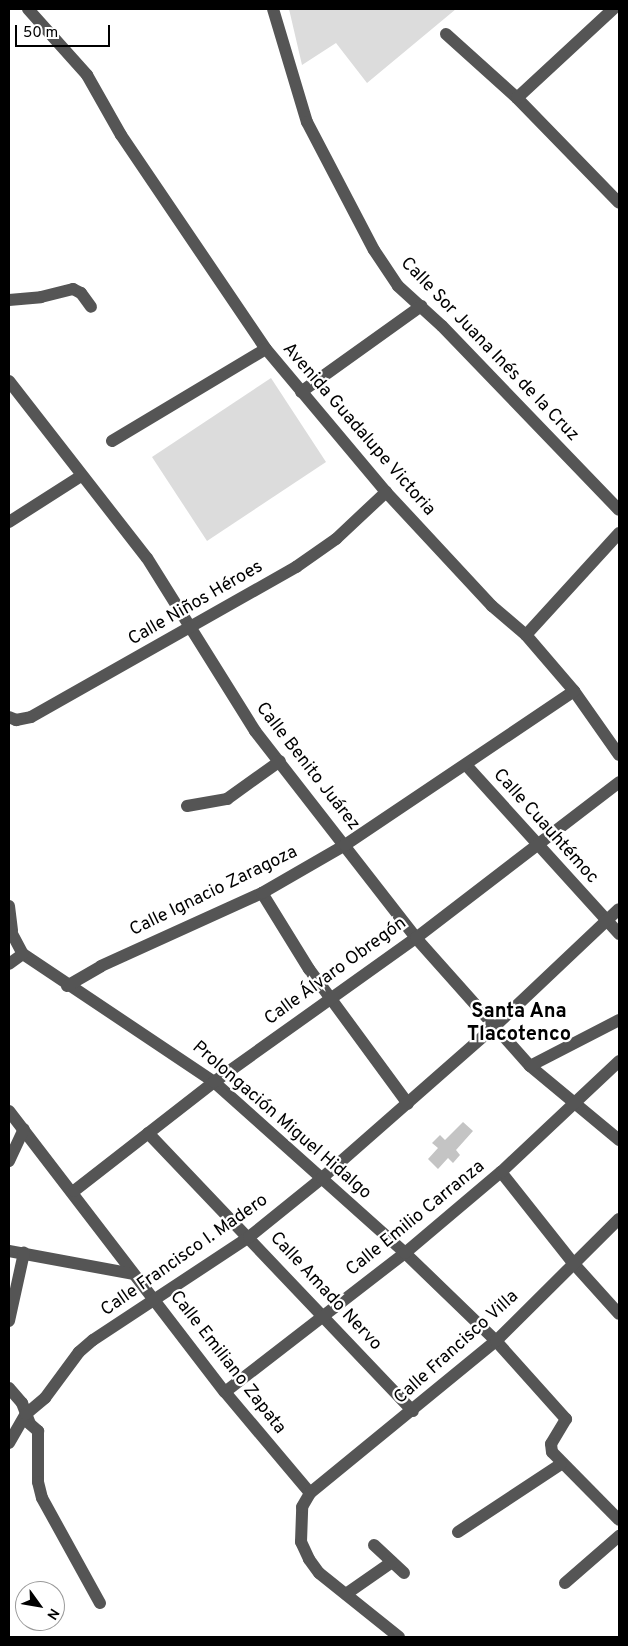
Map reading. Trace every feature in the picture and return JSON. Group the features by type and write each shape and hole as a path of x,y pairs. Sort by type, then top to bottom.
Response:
{"street":[{"name":"Avenida Guadalupe Victoria","path":"28,9 87,75 120,135 266,349 386,492 492,606 526,635 574,691 619,756"},
{"name":"Calle Sor Juana Inés de la Cruz","path":"273,9 307,122 322,154 374,250 398,286 422,306 619,510"},
{"path":"517,98 613,9"},
{"path":"446,34 517,98 619,203"},
{"path":"9,300 73,289 81,292 91,308"},
{"path":"301,392 422,306"},
{"path":"112,440 266,349"},
{"name":"Calle Benito Juárez","path":"9,381 81,476 147,558 189,630 255,731 416,938 493,1028 530,1066 619,1140"},
{"path":"9,522 81,476"},
{"name":"Calle Niños Héroes","path":"9,717 16,720 31,717 189,630 296,567 336,539 386,492"},
{"path":"526,635 619,533"},
{"name":"Calle Ignacio Zaragoza","path":"67,986 101,966 262,893 345,845 574,691"},
{"path":"188,806 227,800 280,761"},
{"name":"Calle Cuauhtémoc","path":"466,765 536,845 619,934"},
{"name":"Calle Álvaro Obregón","path":"74,1191 214,1082 331,996 416,938 619,782"},
{"path":"262,893 309,969 331,996 408,1104"},
{"name":"Prolongación Miguel Hidalgo","path":"9,906 11,929 23,954 67,986 140,1030 214,1082 405,1253 496,1341 566,1419 550,1448 561,1464"},
{"name":"Calle Francisco I. Madero","path":"9,1443 26,1414 45,1398 79,1352 93,1340 249,1237 322,1178 493,1028 605,920 619,909"},
{"path":"9,964 23,954"},
{"path":"530,1066 619,1020"},
{"name":"Calle Emilio Carranza","path":"225,1392 405,1253 502,1172 619,1061"},
{"name":"Calle Emiliano Zapata","path":"9,1110 74,1191 133,1274 225,1392 310,1493"},
{"path":"9,1161 24,1129"},
{"name":"Calle Amado Nervo","path":"148,1133 413,1411"},
{"path":"502,1172 574,1264 619,1314"},
{"name":"Calle Francisco Villa","path":"310,1493 413,1411 496,1341 619,1219"},
{"path":"9,1251 133,1274"},
{"path":"9,1321 24,1253"},
{"path":"9,1388 22,1403 26,1414 38,1431 38,1482 42,1498 100,1603"},
{"path":"458,1532 561,1464 619,1520"},
{"path":"310,1493 302,1507 301,1542 319,1573 397,1637"},
{"path":"565,1583 619,1536"},
{"path":"374,1545 404,1573"},
{"path":"346,1594 392,1562"}],"shaded area":[{"path":"289,9 456,9 367,83 336,43 302,65"},
{"path":"271,378 326,462 207,541 152,457"}],"building":[{"path":"463,1122 473,1131 456,1150 460,1155 453,1163 448,1158 438,1169 428,1159 438,1148 432,1143 440,1135 445,1140"}],"district":[{"name":"Santa Ana Tlacotenco","path":"519,1024"}]}
